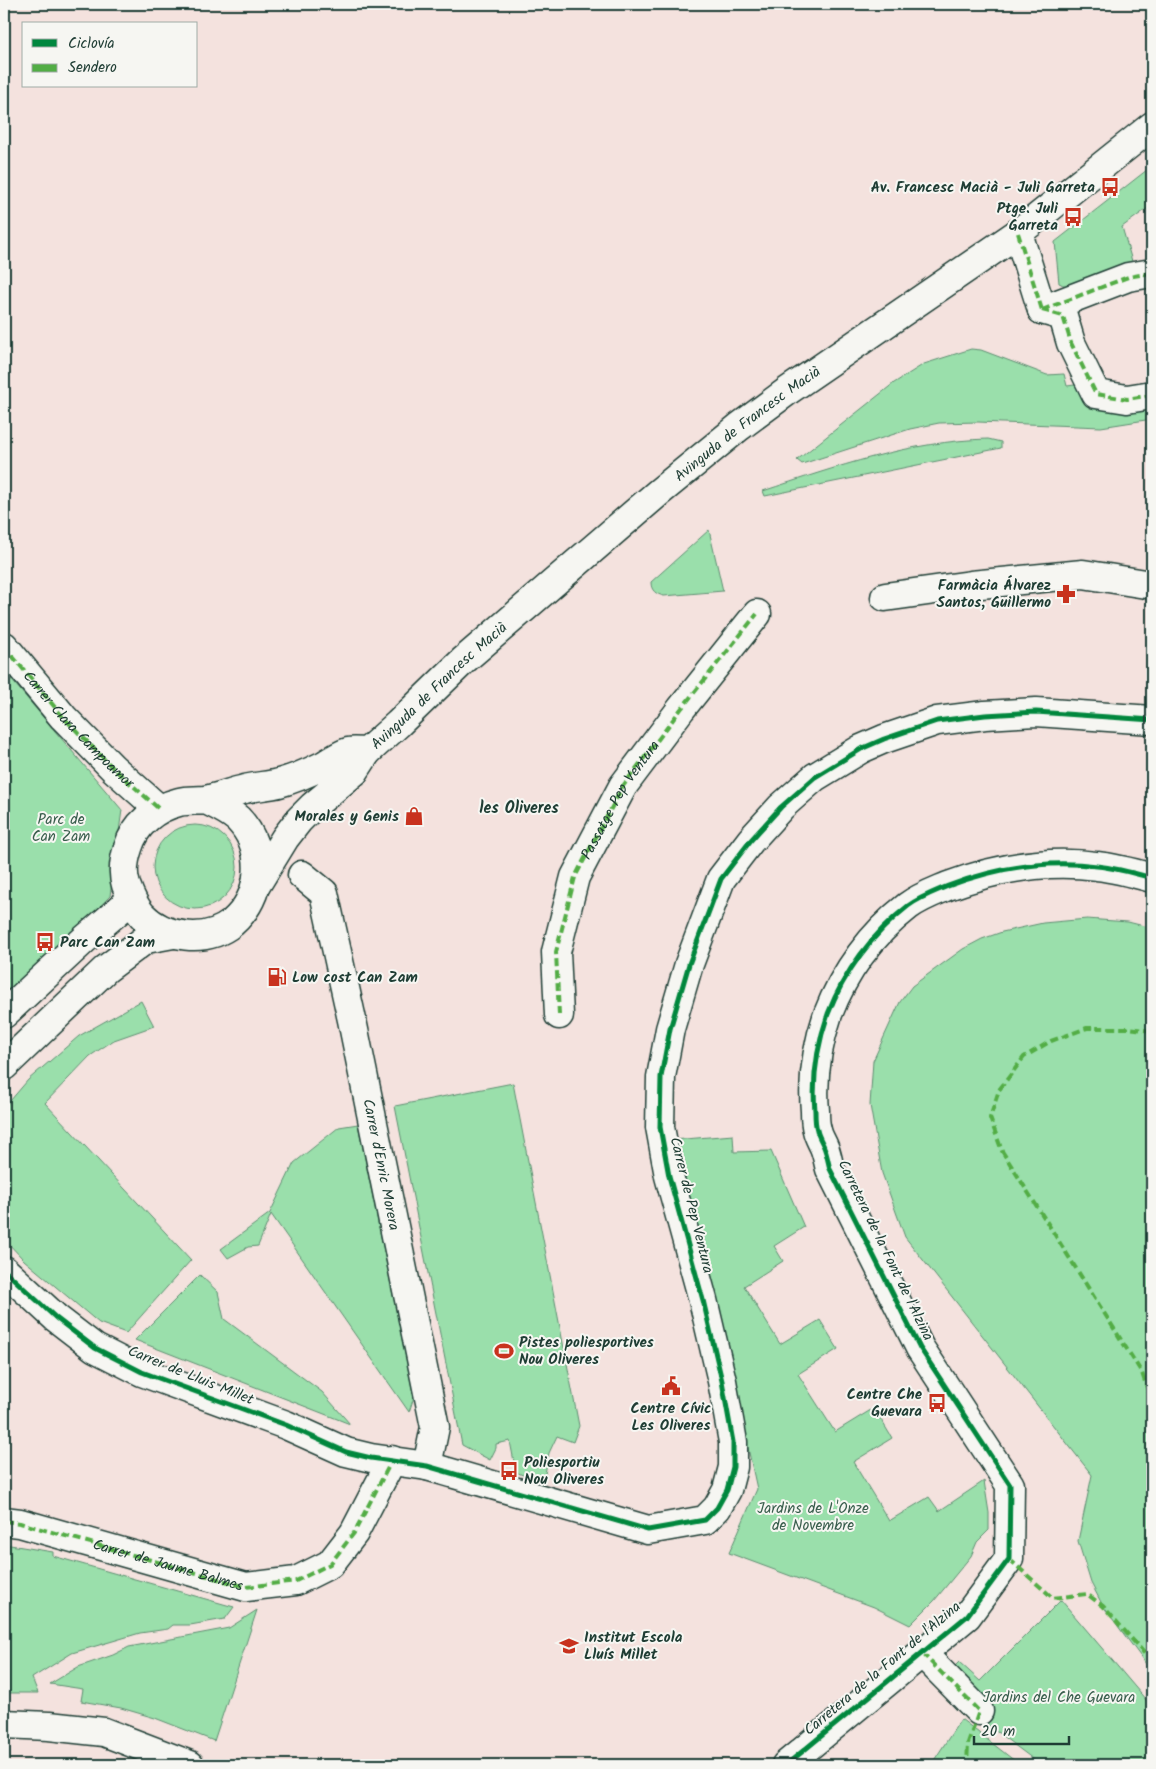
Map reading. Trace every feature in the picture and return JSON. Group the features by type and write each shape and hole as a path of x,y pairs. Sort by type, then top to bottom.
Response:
{"street":[{"name":"Avinguda de Francesc Macià","path":"255,887 298,820 354,772 367,752 464,660 658,492 739,427 789,390 1018,233 1152,126"},
{"path":"1018,233 1042,310"},
{"path":"1042,310 1128,277 1152,272"},
{"path":"1042,310 1063,316 1071,343 1096,394 1127,399 1152,395"},
{"path":"885,597 980,584 1083,574 1152,585"},
{"name":"Passatge Pep Ventura","path":"559,1015 556,952 575,877 622,786 757,614"},
{"name":"Carrer Clara Campoamor","path":"4,646 62,717 159,809"},
{"name":"Carrer de Pep Ventura","path":"392,1460 427,1466 648,1530 705,1520 716,1508 727,1490 734,1467 733,1442 722,1381 703,1300 669,1176 660,1127 660,1077 670,1029 689,964 721,879 751,840 781,807 801,789 815,777 861,749 884,739 936,721 1036,712 1152,720"},
{"name":"Avinguda de Francesc Macià","path":"206,800 247,788 279,783 324,765 348,752 367,752"},
{"path":"4,1066 106,969 146,939 173,934 193,936 213,933 231,923 250,902 259,872 257,852 250,834 237,818 206,800 180,802 159,809 142,822 130,839 124,860 125,880 131,900 142,915 156,926 173,934"},
{"name":"Carretera de la Font de l'Alzina","path":"786,1765 967,1616 1009,1559 1010,1484 920,1348 830,1169 825,1150 816,1130 814,1102 815,1064 823,1028 845,976 864,949 883,928 909,905 929,894 967,880 1014,867 1047,864 1096,866 1152,878"},
{"name":"Carrer d'Enric Morera","path":"302,874 324,894 352,1020 435,1427 427,1466"},
{"path":"4,1014 131,900"},
{"name":"Carrer de Lluis Millet","path":"4,1270 56,1318 96,1348 142,1372 286,1425 346,1452 371,1458 392,1460"},
{"name":"Carrer de Jaume Balmes","path":"4,1521 20,1523 246,1588 296,1581 330,1564 354,1533 392,1460"},
{"path":"922,1652 979,1711"},
{"path":"4,1724 49,1726 104,1732 190,1765"}],"green space":[{"path":"1152,166 1152,205 1122,227 1134,268 1086,285 1067,286 1059,283 1055,242"},
{"path":"971,349 981,350 1047,375 1064,374 1067,386 1082,384 1136,411 1152,409 1152,419 1101,427 978,422 939,423 910,429 802,464 797,460 894,383 924,364"},
{"path":"988,439 1001,442 1001,448 765,496 763,491 902,450 959,441"},
{"path":"709,530 723,591 664,596 654,592 651,582"},
{"name":"Parc de Can Zam","path":"4,671 122,810 110,896 80,927 4,996"},
{"path":"187,825 203,825 219,832 230,843 237,859 234,883 225,897 219,902 203,909 187,909 171,902 160,891 153,875 153,859 160,843 171,832"},
{"path":"1087,919 1128,922 1152,928 1152,1672 1103,1606 1091,1583 1078,1541 1092,1475 905,1237 882,1173 870,1105 873,1061 900,1002 912,986 963,949 982,939 1002,932 1043,923"},
{"path":"141,1001 154,1026 114,1040 90,1056 45,1103 191,1260 126,1333 99,1323 24,1260 4,1239 4,1108 28,1080 79,1036"},
{"name":"Pistes poliesportives Nou Oliveres","path":"513,1083 579,1426 573,1442 557,1436 549,1453 543,1484 516,1472 510,1441 496,1444 490,1460 462,1445 395,1106"},
{"path":"358,1124 414,1397 409,1412 271,1214 258,1246 248,1247 228,1258 221,1249 270,1213 294,1163 339,1127"},
{"name":"Jardins de L'Onze de Novembre","path":"733,1135 734,1152 771,1151 804,1227 774,1246 783,1261 744,1286 780,1344 820,1320 838,1349 798,1374 835,1432 874,1408 892,1438 853,1462 889,1521 929,1497 939,1511 984,1481 989,1513 989,1530 977,1542 971,1556 934,1601 910,1625 874,1607 729,1553 757,1489 739,1407 673,1140"},
{"path":"200,1275 218,1292 224,1319 322,1392 350,1424 135,1340"},
{"path":"4,1544 53,1552 53,1556 234,1607 225,1619 190,1625 173,1625 168,1629 140,1633 72,1653 32,1678 38,1693 4,1693"},
{"name":"Jardins del Che Guevara","path":"1061,1600 1152,1707 1152,1765 1041,1765 965,1708 951,1670 959,1662 980,1681"},
{"path":"257,1610 214,1741 155,1718 121,1708 81,1701 83,1689 50,1684 78,1667 113,1655 129,1647 229,1628"},
{"path":"961,1719 1020,1765 931,1765"}],"marked path":[{"path":"1018,233 1042,310"},
{"path":"1042,310 1128,277 1152,273"},
{"path":"1042,310 1063,316 1071,343 1096,394 1127,399 1152,395"},
{"path":"559,1015 556,952 575,877 623,786 681,709 757,614"},
{"path":"4,646 63,717 113,768 159,809"},
{"path":"1152,1031 1128,1028 1087,1028 1051,1041 1024,1057 999,1090 990,1118 1002,1151 1142,1373 1152,1402"},
{"path":"4,1521 20,1523 246,1587 296,1581 330,1564 354,1533 392,1460"},
{"path":"1009,1559 1053,1598 1087,1594 1103,1606 1152,1662"},
{"path":"922,1653 979,1711 968,1743 967,1765"}],"cycle path":[{"path":"4,1270 56,1318 95,1348 142,1372 286,1425 346,1452 371,1458 427,1466 648,1530 705,1520 717,1508 727,1490 733,1467 733,1442 722,1381 703,1300 669,1176 660,1127 661,1077 670,1029 689,964 721,879 751,840 781,807 815,777 861,749 884,739 937,721 985,715 1036,712 1152,720"},
{"path":"786,1765 967,1616 1009,1559 1010,1485 920,1348 830,1169 818,1134 814,1099 815,1074 818,1050 828,1014 842,983 871,941 908,906 938,890 984,874 1040,865 1078,864 1097,866 1118,869 1152,878"}],"place":[{"name":"Av. Francesc Macià - Juli Garreta","path":"1110,187"},
{"name":"Ptge. Juli Garreta","path":"1073,217"},
{"name":"Farmàcia Álvarez Santos, Guillermo","path":"1066,594"},
{"name":"Morales y Genis","path":"414,816"},
{"name":"Parc Can Zam","path":"45,942"},
{"name":"Low cost Can Zam","path":"277,977"},
{"name":"Pistes poliesportives Nou Oliveres","path":"504,1351"},
{"name":"Centre Cívic Les Oliveres","path":"671,1386"},
{"name":"Centre Che Guevara","path":"937,1403"},
{"name":"Poliesportiu Nou Oliveres","path":"509,1471"},
{"name":"Institut Escola Lluís Millet","path":"569,1646"}],"district":[{"name":"les Oliveres","path":"519,807"}]}
